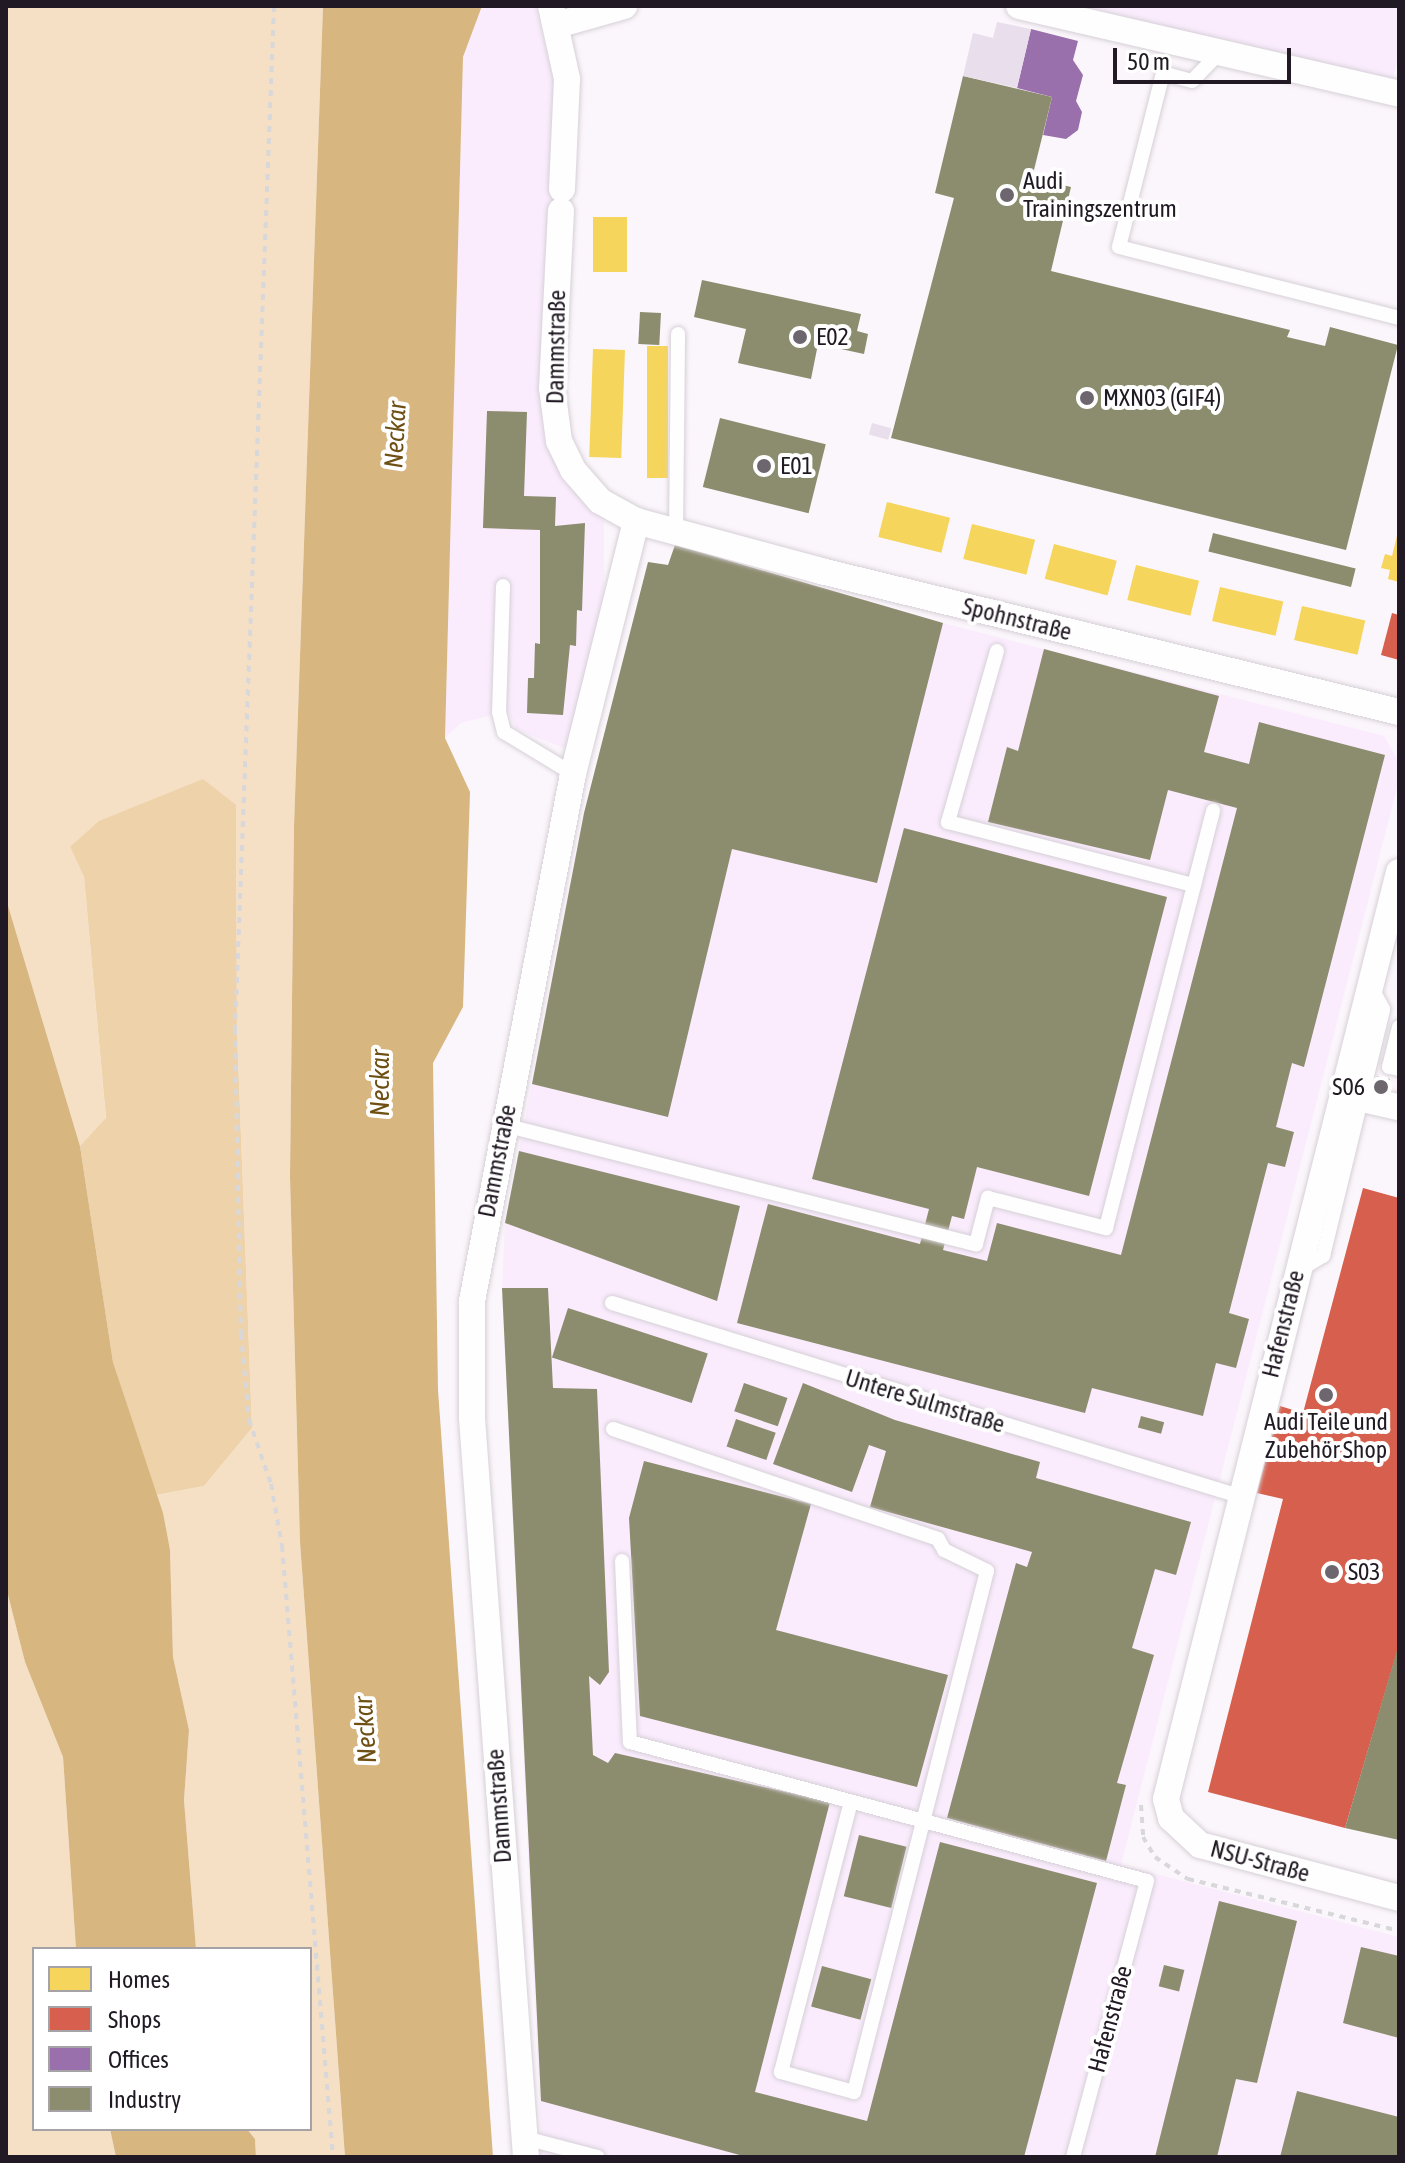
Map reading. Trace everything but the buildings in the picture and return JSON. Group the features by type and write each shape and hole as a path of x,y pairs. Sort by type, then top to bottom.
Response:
{"street":[{"path":"554,16 624,6"},
{"path":"1019,6 1399,94"},
{"name":"Dammstraße","path":"525,2147 472,1418 472,1301 573,774 636,521 600,501 573,470 559,441 552,388 567,79 554,16"},
{"name":"Spohnstraße","path":"636,521 1399,712"},
{"name":"Hafenstraße","path":"1168,1776 1399,872"},
{"path":"1363,1099 1399,1107"},
{"name":"NSU-Straße","path":"1168,1776 1171,1818 1200,1845 1399,1898"}],"lane":[{"path":"1220,52 1192,81 1163,73 1119,247 1399,318"},
{"path":"676,532 678,334"},
{"path":"503,586 499,712 504,732 573,774"},
{"path":"997,651 948,822 1194,885"},
{"path":"504,1125 976,1244 988,1198 1106,1228 1213,811"},
{"path":"1297,1271 1323,1256 1363,1099 1383,1009 1370,984"},
{"path":"1399,1027 1389,1067 1399,1069"},
{"name":"Untere Sulmstraße","path":"612,1303 1239,1496"},
{"path":"613,1429 938,1539 944,1550 987,1571 854,2092 781,2072 851,1802"},
{"path":"622,1561 630,1742 925,1821"},
{"name":"Hafenstraße","path":"925,1821 1147,1881 1073,2157"},
{"path":"525,2147 598,2157"}],"path":[{"path":"274,6 235,1029 241,1334 249,1420 271,1484 282,1546 333,2157"},
{"path":"1143,1796 1143,1837 1169,1870 1188,1879 1399,1931"},
{"path":"1164,1876 1169,1870"}],"shaded area":[{"path":"6,6 323,6 294,826 290,1177 300,1542 345,2157 256,2157 255,2139 249,2131 312,2131 312,1947 196,1947 184,1800 189,1730 173,1657 170,1550 156,1495 204,1486 252,1428 237,1030 236,805 70,847 84,877 106,1119 80,1146 6,899"},
{"path":"535,6 554,80 550,450 563,481 604,519 604,606 571,751 516,729 508,711 461,723 445,738 463,57 482,7"},
{"path":"1085,6 1399,6 1399,52 1392,84"},
{"path":"675,545 943,623 1384,736 1399,762 1399,780 1121,1865 1399,1937 1399,2157 542,2157 502,1289 505,1223 584,813"},
{"path":"203,779 236,805 237,1030 252,1428 204,1486 156,1495 113,1362 80,1146 106,1118 84,877 70,847 99,821"},
{"path":"6,1587 25,1662 63,1757 76,1947 32,1947 32,2131 110,2131 116,2157 6,2157"}],"water":[{"name":"Neckar","path":"323,6 482,6 463,57 445,738 470,792 463,1007 433,1063 438,1390 493,2157 345,2157 300,1542 290,1177 294,826"},
{"path":"6,899 80,1146 113,1362 163,1513 170,1550 173,1657 189,1730 184,1800 196,1947 76,1947 63,1757 25,1662 6,1587"},
{"path":"110,2131 249,2131 255,2139 256,2157 116,2157"}],"place":[{"name":"Audi Trainingszentrum","path":"1007,195"},
{"name":"E02","path":"800,337"},
{"name":"MXN03 (GIF4)","path":"1087,398"},
{"name":"E01","path":"764,466"},
{"name":"S06","path":"1381,1087"},
{"name":"Audi Teile und Zubehör Shop","path":"1326,1395"},
{"name":"S03","path":"1332,1572"}]}
